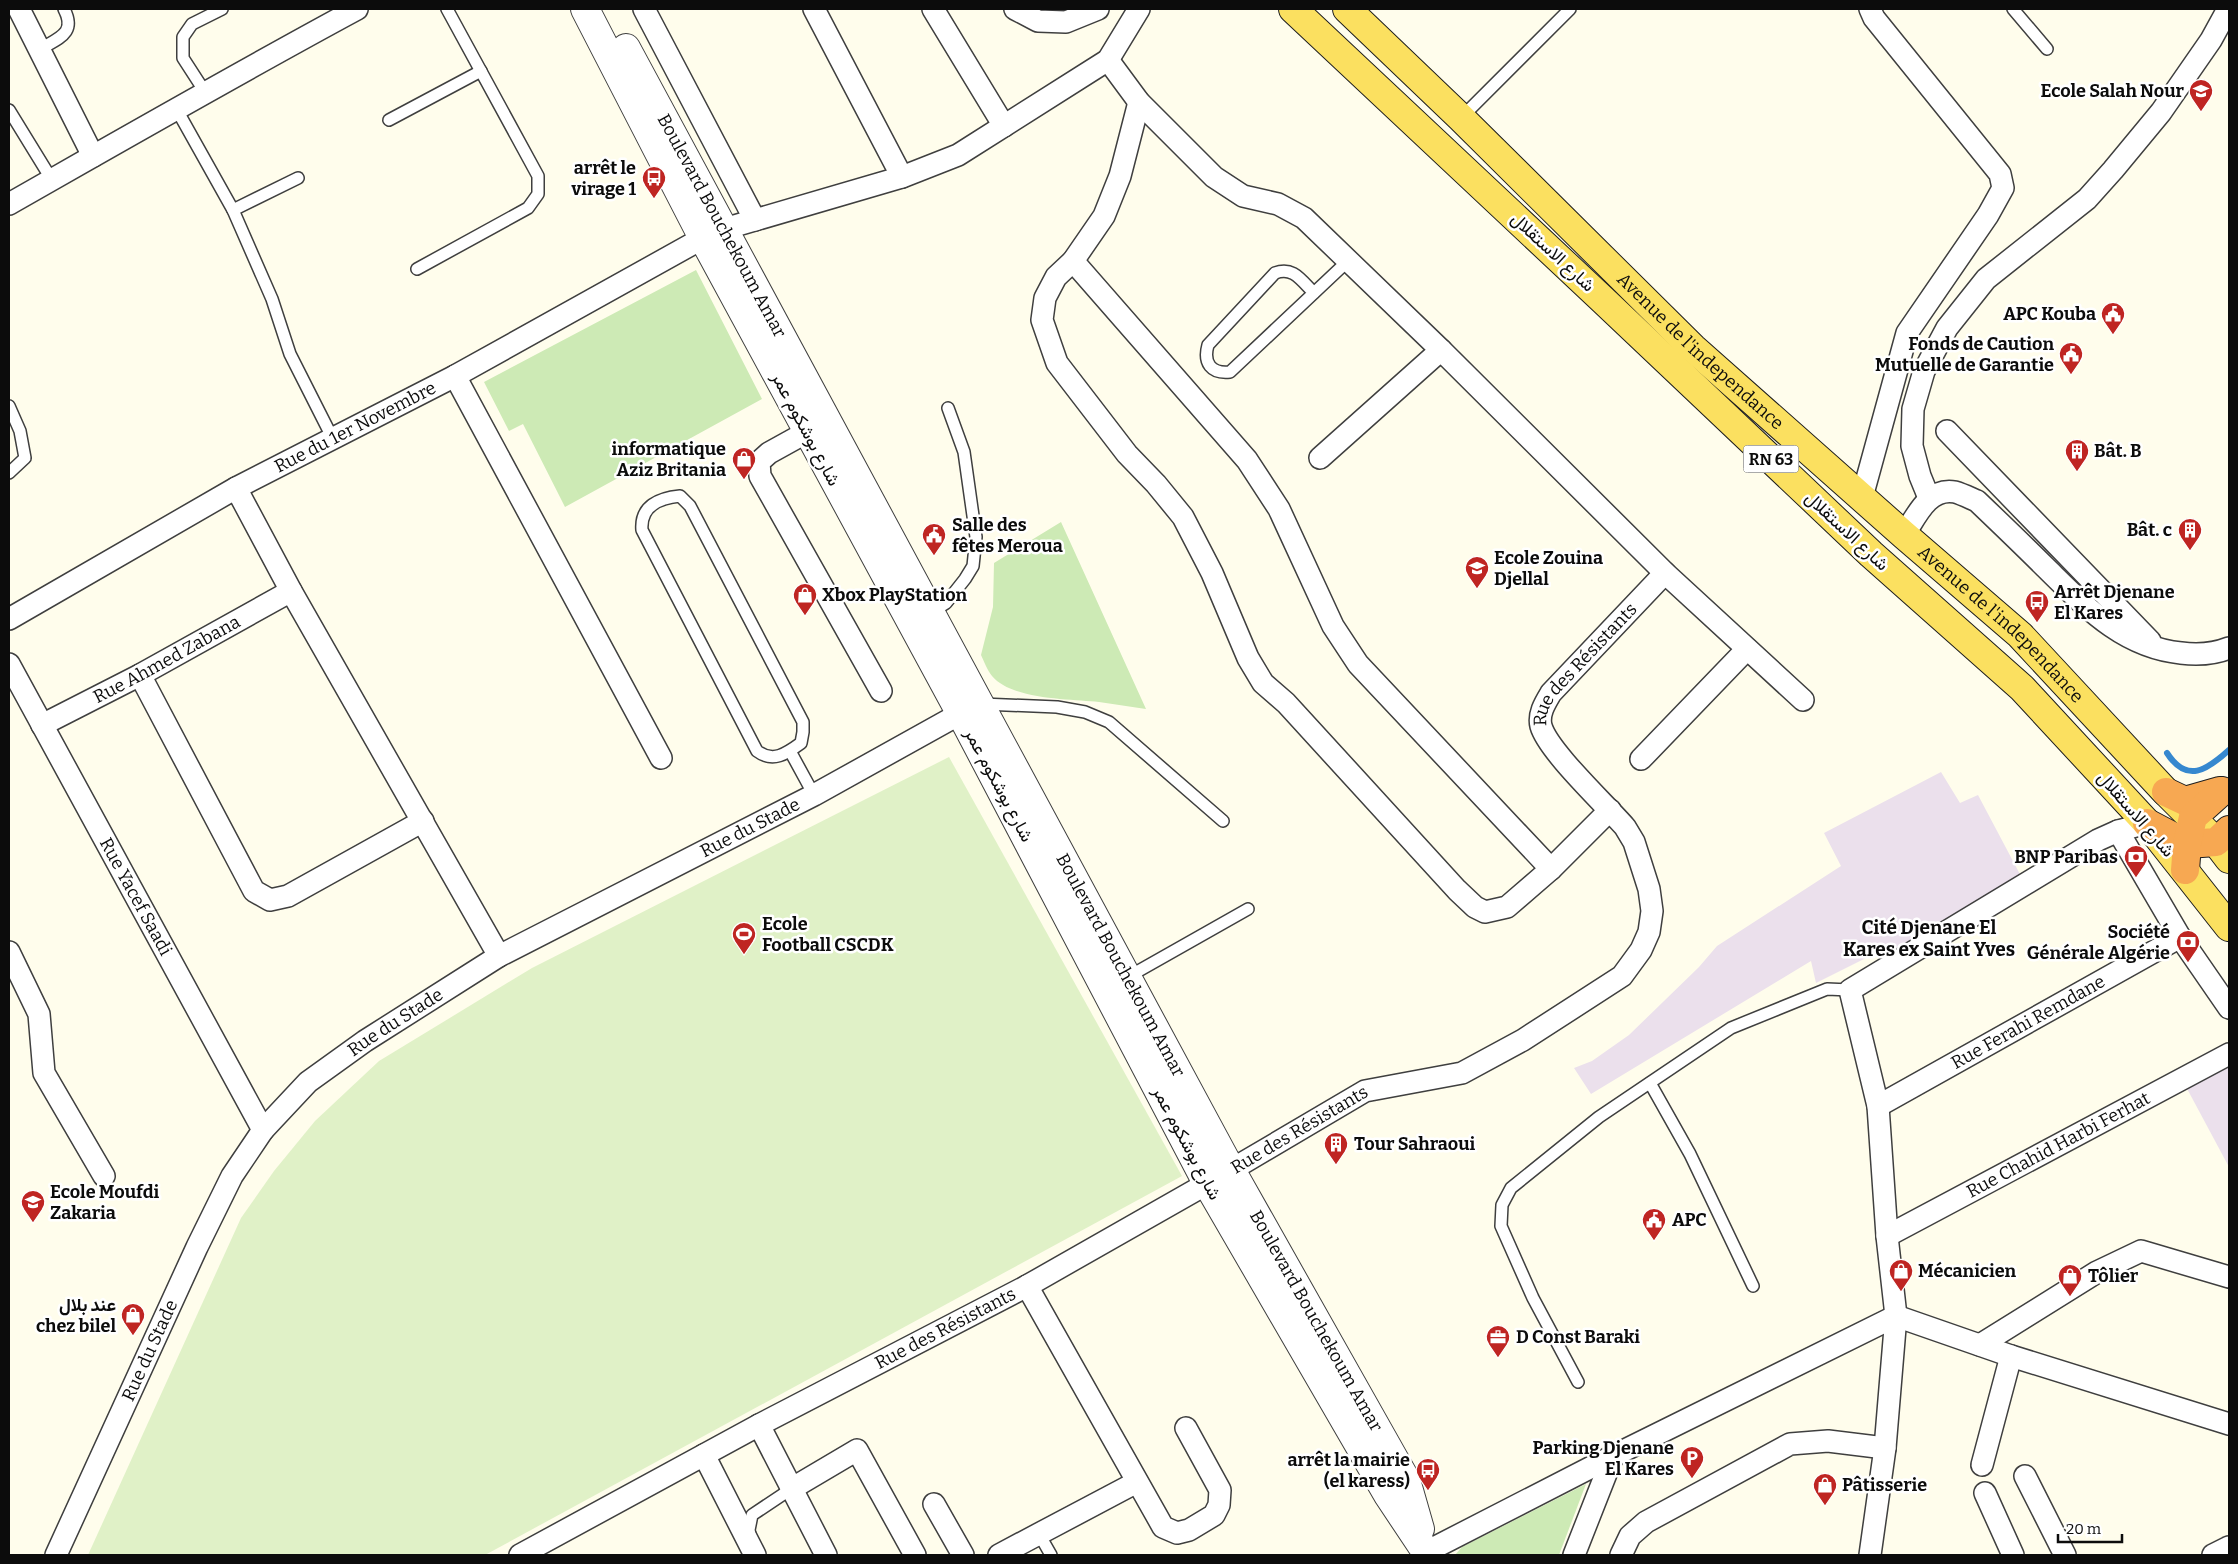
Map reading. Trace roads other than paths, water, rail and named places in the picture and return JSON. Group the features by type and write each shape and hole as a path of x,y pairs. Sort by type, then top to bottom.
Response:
{"highway":[{"path":"2186,857 2193,818 2226,788"},
{"path":"2166,792 2185,800 2226,788"},
{"path":"2147,823 2186,857"},
{"path":"2186,857 2225,844"}],"main road":[{"name":"شارع الاستقلال","path":"1293,9 1871,554 2022,688 2147,823"},
{"name":"Avenue de l'independance","path":"1347,9 1461,118 1693,348 1904,536 2022,638 2166,792"},
{"name":"RN 63","path":"2166,792 2193,818 2225,844"},
{"name":"شارع الاستقلال","path":"2186,857 2229,927"}],"street":[{"path":"19,9 93,156"},
{"path":"9,204 177,110 205,92 357,9"},
{"name":"شارع بوشكوم عمر","path":"585,9 714,234 807,432 970,709 1388,1494 1427,1554"},
{"name":"Boulevard Bouchekoum Amar","path":"605,9 714,234 930,613 970,709 1126,978 1219,1177"},
{"path":"644,9 755,220"},
{"path":"814,9 902,177"},
{"path":"934,9 1004,126"},
{"path":"1015,9 1038,21 1066,22 1098,9"},
{"path":"1139,9 1108,60 1139,102 1214,177 1243,196 1278,204 1304,218 1350,259 1665,573 1803,700"},
{"path":"1862,497 1907,333 1988,215 2003,188 2000,174 1874,18 1870,9"},
{"path":"1929,498 1920,476 1912,446 1914,409 1924,371 1947,328 1986,279 2087,199 2113,170 2161,112 2211,40 2228,9"},
{"name":"Rue du 1er Novembre","path":"9,619 236,488 455,376 714,234 755,220 902,177 958,155 1108,60"},
{"path":"1139,102 1120,176 1104,216 1073,261 1056,277 1045,298 1042,320 1057,363 1127,454 1156,484 1183,518 1212,573 1248,658 1263,683 1286,703 1457,890 1475,907 1485,912 1507,907 1552,869 1610,810"},
{"path":"1073,261 1247,460 1279,509 1333,626 1358,664 1552,869"},
{"path":"1320,458 1441,350"},
{"path":"455,376 661,758"},
{"path":"1947,431 2159,651"},
{"path":"807,432 769,453 759,462 760,476 881,691"},
{"path":"236,488 291,591 499,956"},
{"path":"1904,536 1929,498 1940,493 1954,492 1977,501 2093,613 2121,634 2159,651 2192,654 2219,652 2229,648"},
{"name":"Rue des Résistants","path":"520,1555 759,1426 1027,1286 1219,1177 1365,1091 1462,1073 1523,1040 1622,976 1641,950 1649,932 1652,910 1649,889 1634,842 1625,828 1548,742 1541,724 1542,708 1551,693 1665,573"},
{"name":"Rue Ahmed Zabana","path":"42,725 140,675 291,591"},
{"path":"1641,759 1747,649"},
{"name":"Rue Yacef Saadi","path":"9,664 263,1130"},
{"path":"140,675 254,891 270,900 288,896 423,821"},
{"name":"Rue du Stade","path":"56,1555 197,1246 232,1176 263,1130 308,1082 365,1041 499,956 814,795 970,709"},
{"path":"1870,1555 1885,1448 1896,1316 1887,1236 1878,1106 1850,990 2098,840 2118,831 2147,823"},
{"path":"2118,831 2180,937 2229,1008"},
{"name":"Rue Ferahi Remdane","path":"1878,1106 2180,937"},
{"path":"9,952 39,1014 44,1073 104,1176"},
{"name":"Rue Chahid Harbi Ferhat","path":"1887,1236 2229,1054"},
{"path":"1980,1345 2097,1272 2141,1251 2229,1277"},
{"path":"1027,1286 1163,1527 1177,1532 1189,1530 1214,1515 1219,1505 1220,1490 1186,1428"},
{"path":"1427,1554 1613,1456 1896,1316 2011,1356 2229,1424"},
{"path":"1982,1465 2011,1356"},
{"path":"759,1426 826,1555"},
{"path":"1621,1555 1630,1536 1646,1522 1790,1444 1828,1441 1885,1448"},
{"path":"791,1489 857,1450 915,1555"},
{"path":"704,1456 755,1555"},
{"path":"1574,1555 1613,1456"},
{"path":"2025,1476 2064,1555"},
{"path":"999,1555 1137,1482"},
{"path":"1986,1493 2013,1555"},
{"path":"934,1504 963,1555"},
{"path":"2213,1555 2229,1546"}],"lane":[{"path":"40,50 66,33 70,28 64,9"},
{"path":"205,92 183,58 183,38 192,24 222,9"},
{"path":"417,269 528,208 538,194 538,176 447,9"},
{"path":"1461,118 1570,9"},
{"path":"2013,9 2047,49"},
{"path":"389,120 481,71"},
{"path":"9,110 52,180"},
{"path":"177,110 232,210 272,299 290,354 333,439"},
{"path":"232,210 298,178"},
{"path":"1314,293 1293,272 1283,270 1274,273 1208,346 1207,361 1216,372 1230,372 1314,293 1350,259"},
{"path":"9,406 20,432 24,458 9,473"},
{"path":"930,613 946,603 973,566 976,537 964,452 948,408"},
{"path":"680,496 690,506 803,722 801,743 790,751 777,757 765,757 757,751 642,530 641,520 645,509 668,497 680,496"},
{"path":"970,709 1058,708 1085,712 1109,722 1223,821"},
{"path":"790,751 814,795"},
{"path":"1126,978 1248,908"},
{"path":"1578,1382 1533,1298 1501,1226 1502,1205 1511,1188 1599,1118 1731,1028 1826,989 1850,990"},
{"path":"1650,1083 1690,1154 1753,1286"},
{"path":"755,1555 749,1530 752,1515 791,1489"},
{"path":"1039,1534 1051,1555"}],"waterway":[{"path":"2167,753 2182,768 2197,771 2213,763 2229,750"}],"place":[{"name":"Ecole Salah Nour","path":"2201,112"},
{"name":"arrêt le virage 1","path":"654,199"},
{"name":"APC Kouba","path":"2113,335"},
{"name":"Fonds de Caution Mutuelle de Garantie","path":"2071,375"},
{"name":"Bât. B","path":"2077,472"},
{"name":"informatique Aziz Britania","path":"744,480"},
{"name":"Bât. c","path":"2190,551"},
{"name":"Salle des fêtes Meroua","path":"934,556"},
{"name":"Ecole Zouina Djellal","path":"1477,589"},
{"name":"Xbox PlayStation","path":"805,616"},
{"name":"Arrêt Djenane El Kares","path":"2037,623"},
{"name":"BNP Paribas","path":"2136,878"},
{"name":"Ecole Football CSCDK","path":"744,955"},
{"name":"Société Générale Algérie","path":"2188,963"},
{"name":"Tour Sahraoui","path":"1336,1165"},
{"name":"Ecole Moufdi Zakaria","path":"33,1223"},
{"name":"APC","path":"1654,1241"},
{"name":"Mécanicien","path":"1901,1292"},
{"name":"Tôlier","path":"2070,1297"},
{"name":"عند بلال chez bilel","path":"133,1336"},
{"name":"D Const Baraki","path":"1498,1358"},
{"name":"Parking Djenane El Kares","path":"1692,1479"},
{"name":"arrêt la mairie (el karess)","path":"1428,1491"},
{"name":"Pâtisserie","path":"1825,1506"}],"district":[{"name":"Cité Djenane El Kares ex Saint Yves","path":"1929,938"}]}
